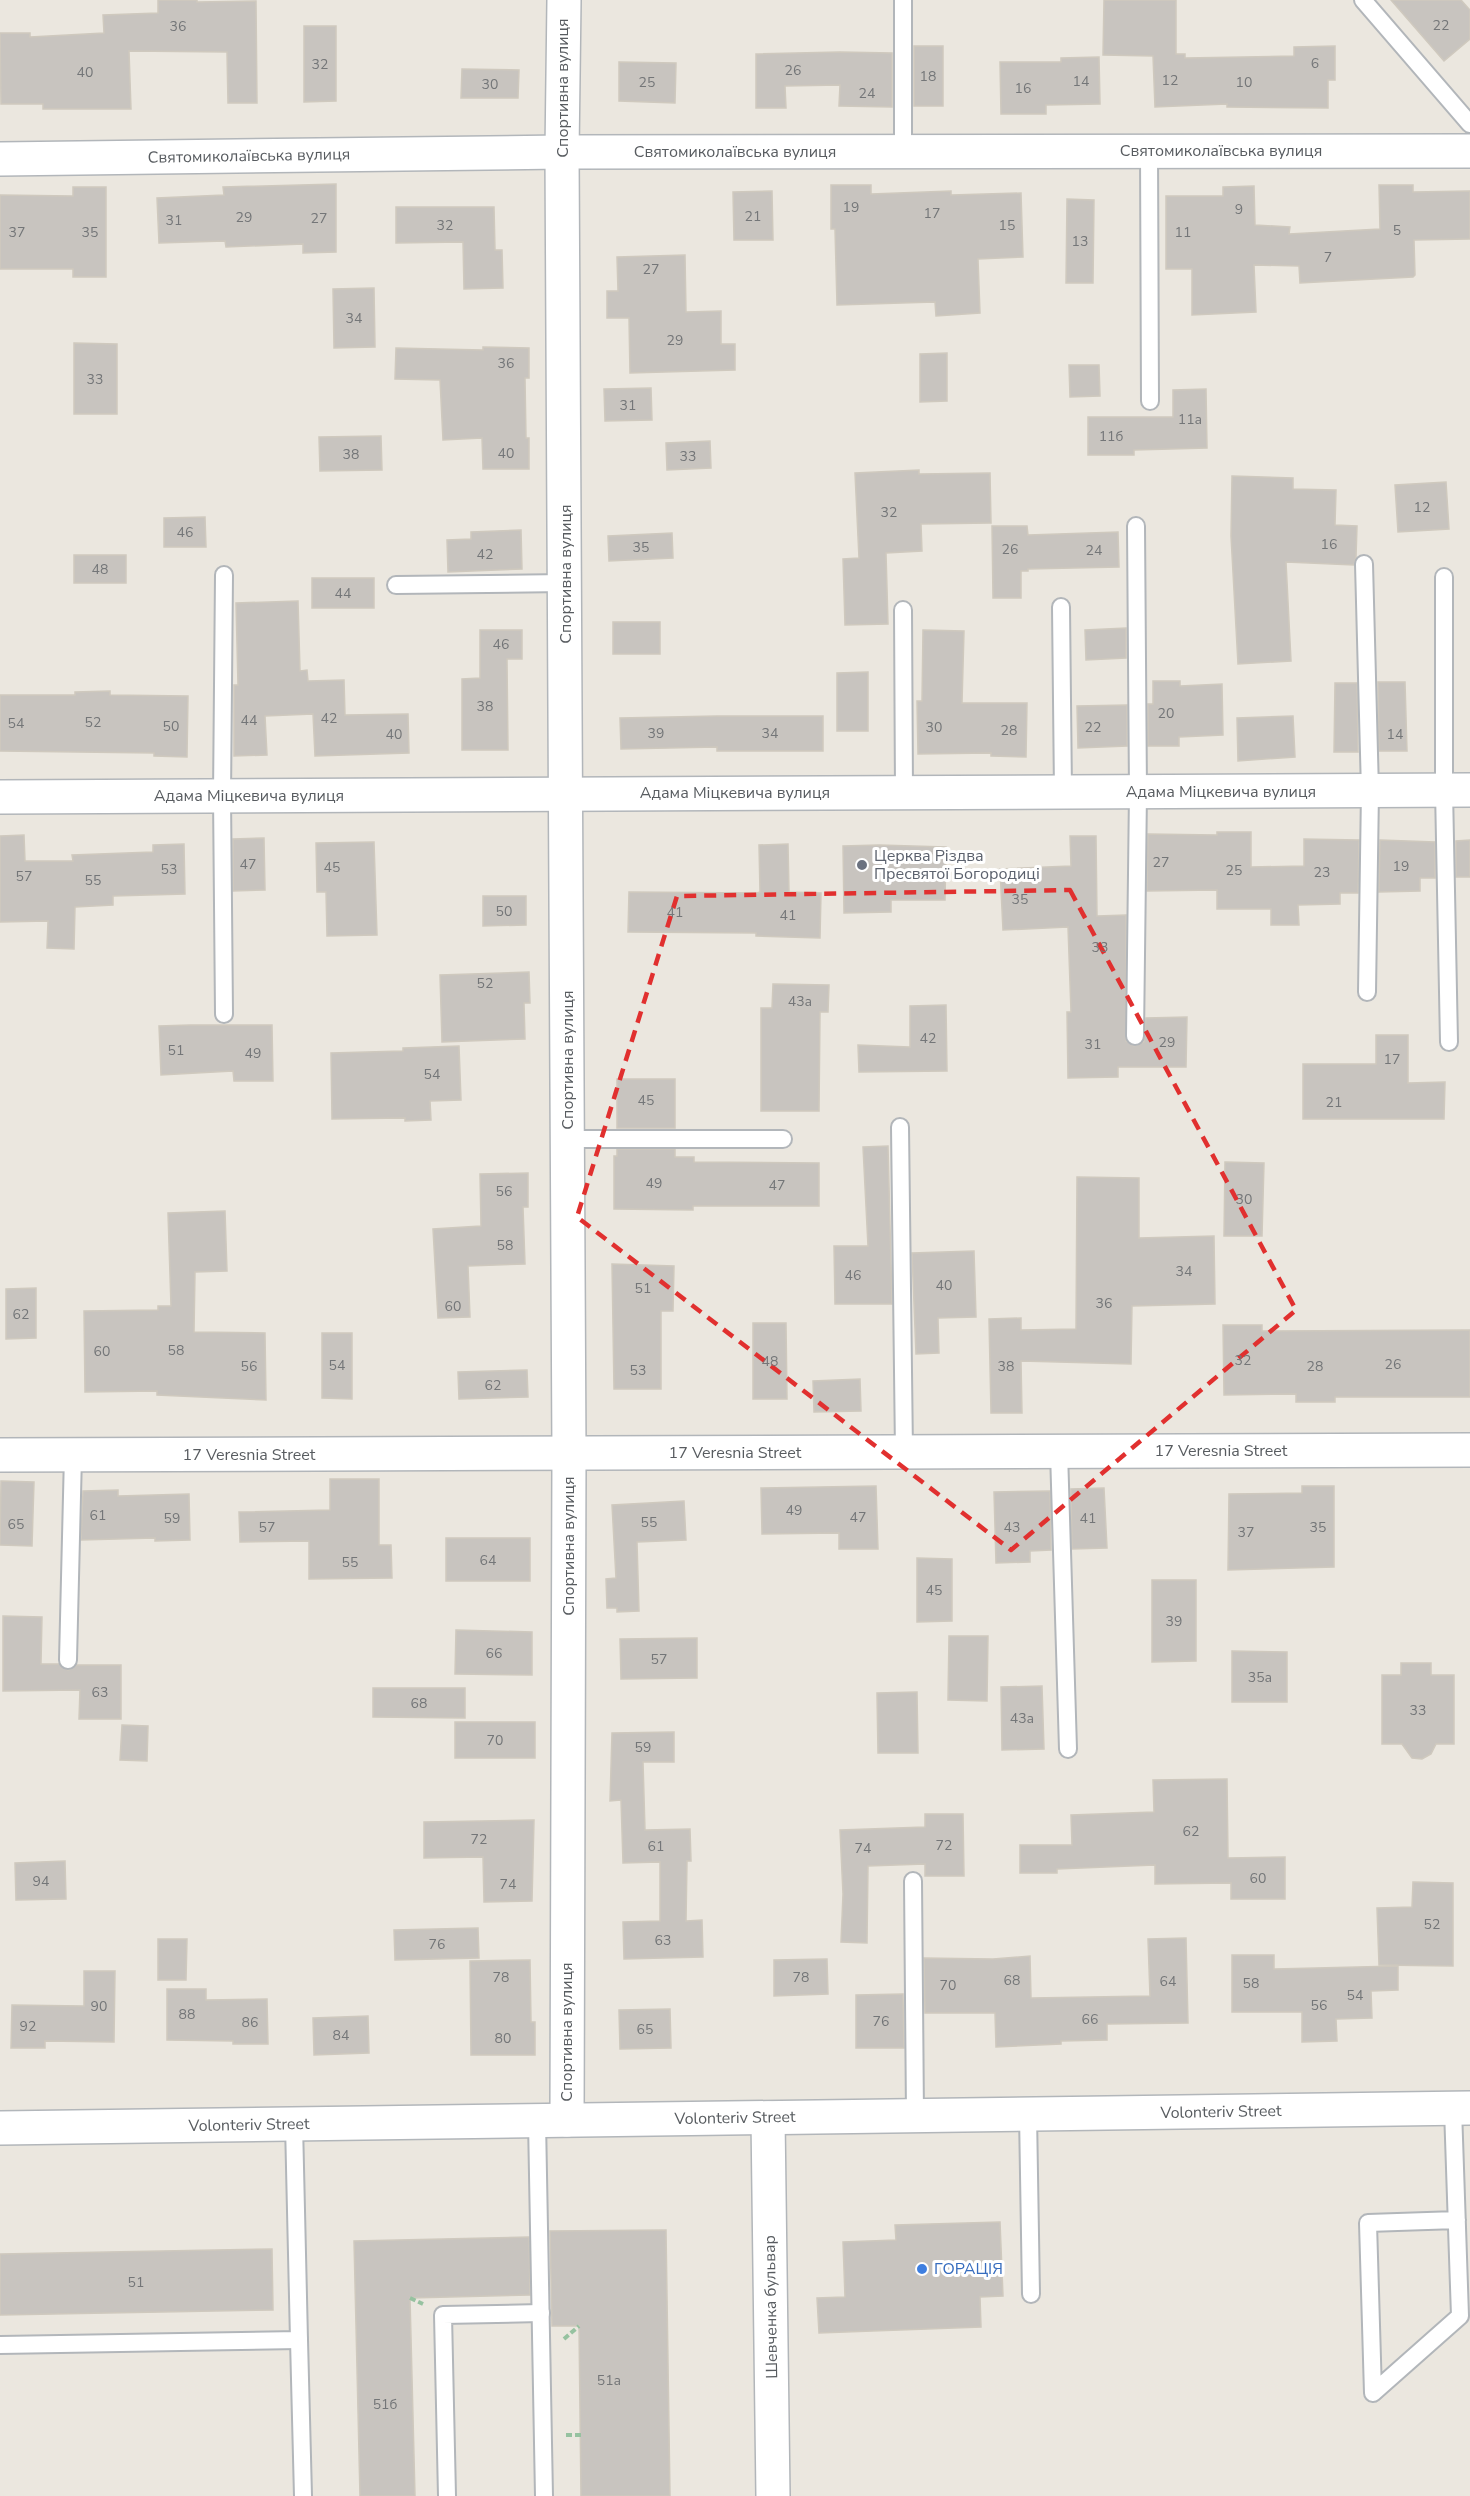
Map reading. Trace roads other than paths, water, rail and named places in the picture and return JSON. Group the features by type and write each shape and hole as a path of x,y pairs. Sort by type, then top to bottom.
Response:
{"street":[{"name":"Спортивна вулиця","path":"552,2121 569,1454 562,152 564,0"},
{"name":"Святомиколаївська вулиця","path":"0,159 562,152 1470,152"},
{"name":"Адама Міцкевича вулиця","path":"0,797 1457,790"},
{"name":"17 Veresnia Street","path":"0,1455 1470,1450"},
{"name":"Volonteriv Street","path":"0,2128 1462,2109"},
{"name":"Шевченка бульвар","path":"768,2118 773,2496"}],"lane":[{"path":"903,0 903,151"},
{"path":"1363,0 1470,124"},
{"path":"1149,151 1150,401"},
{"path":"1135,1036 1138,792 1136,526"},
{"path":"1364,564 1370,791 1367,992"},
{"path":"224,575 222,796 224,1014"},
{"path":"1444,577 1457,790 1449,1042"},
{"path":"396,585 566,583"},
{"path":"1061,607 1063,792"},
{"path":"903,610 904,793"},
{"path":"900,1127 904,1452"},
{"path":"568,1139 783,1139"},
{"path":"1059,1452 1068,1749"},
{"path":"68,1660 73,1455"},
{"path":"913,1881 915,2116"},
{"path":"1457,2220 1368,2223 1373,2393 1460,2316 1457,2220 1462,2109"},
{"path":"1028,2114 1031,2294"},
{"path":"544,2496 541,2313 552,2121"},
{"path":"294,2124 303,2496"},
{"path":"447,2496 444,2315 541,2313"},
{"path":"0,2345 299,2340"}],"place":[{"name":"Церква Різдва Пресвятої Богородиці","path":"862,865"},
{"name":"ГОРАЦІЯ","path":"922,2269"}]}
